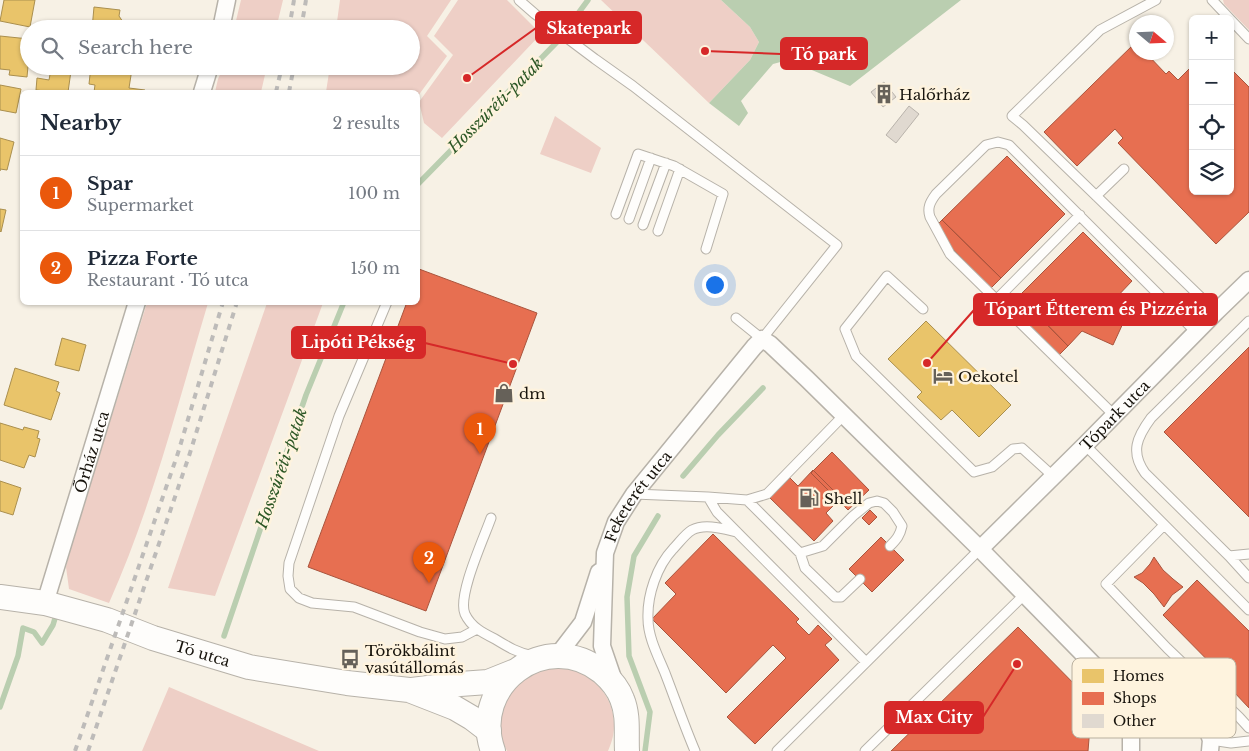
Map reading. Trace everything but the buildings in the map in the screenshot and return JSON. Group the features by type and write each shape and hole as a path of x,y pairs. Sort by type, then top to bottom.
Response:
{"main road":[{"name":"Tó utca","path":"0,597 45,603 107,620 153,638 248,668 409,690 488,682 515,671 527,663 549,657"},
{"path":"549,657 570,657 584,661 606,675 622,697 626,710 628,724 626,746"},
{"path":"491,741 490,714 494,698 503,683 515,671"},
{"name":"Tó utca","path":"409,690 455,708 472,718 491,741"}],"street":[{"path":"223,20 227,0"},
{"path":"203,90 207,75"},
{"name":"Tópark utca","path":"980,549 1249,280"},
{"name":"Őrház utca","path":"45,603 136,305"},
{"path":"762,339 770,344 844,415 1087,658"},
{"name":"Feketerét utca","path":"615,686 602,646 605,553 616,522 634,494 762,339"},
{"path":"549,657 582,622 605,553"},
{"path":"1131,738 1131,751"}],"lane":[{"path":"520,0 535,14 641,92 838,245 762,339 736,318"},
{"path":"1156,0 1100,30 1012,116 1216,312"},
{"path":"1212,0 1226,15"},
{"path":"1234,23 1249,39"},
{"path":"1114,415 950,254 928,211 930,203 936,194 986,145 998,142 1004,143 1013,148 1196,332"},
{"path":"616,214 638,154 674,166 723,194 706,249"},
{"path":"629,219 651,158"},
{"path":"643,225 666,163"},
{"path":"658,230 680,169"},
{"path":"1096,196 1124,169"},
{"path":"996,300 1080,216"},
{"path":"923,309 887,276 844,329 856,356 974,472 992,467 1013,449 1022,448 1054,476"},
{"path":"386,305 339,416 292,554 288,576 290,589 300,598 312,603 354,608 445,639 462,637 477,629"},
{"path":"1249,321 1151,418 1142,430 1136,452 1138,464 1144,473 1249,578"},
{"path":"634,494 748,500 767,494 844,415"},
{"path":"1085,445 1249,610"},
{"path":"708,497 717,512 866,662"},
{"path":"748,500 800,554 805,568 835,597 840,597 860,579"},
{"path":"800,554 823,546 852,516 869,502 876,501 884,503 893,512 902,526 901,533 890,546"},
{"path":"491,518 467,583 464,601 465,614 477,629 520,653 549,657"},
{"path":"1164,525 1106,584 1178,658"},
{"path":"695,751 652,639 648,620 649,602 653,584 661,566 671,552 692,530 706,527 737,532"},
{"path":"777,751 980,549"},
{"path":"1229,556 1249,554"},
{"path":"865,751 1025,594"},
{"path":"1236,713 1249,728"},
{"path":"1210,745 1249,741"}],"shaded area":[{"path":"241,0 283,0 278,20 236,20"},
{"path":"340,0 451,0 427,36 447,56 420,93 420,90 326,90 329,75 420,75 420,20 337,20"},
{"path":"458,0 507,0 541,34 442,138 424,123 420,106 420,101 453,55 434,36"},
{"path":"601,0 721,0 750,27 759,42 750,60 709,103"},
{"path":"721,0 961,0 850,86 788,60 773,64 741,101 748,113 739,126 709,103 750,60 759,42 750,27"},
{"path":"1223,0 1249,0 1249,30 1224,4"},
{"path":"220,75 265,75 261,90 215,90"},
{"path":"555,116 601,148 591,173 540,154"},
{"path":"146,305 207,305 151,492 109,603 69,589 66,567 76,527"},
{"path":"266,305 322,305 215,596 168,588"},
{"path":"549,668 569,669 580,673 598,685 610,703 613,713 613,738 608,751 507,751 502,738 501,715 507,699 524,679 533,673"},
{"path":"169,687 319,751 142,751"}],"waterway":[{"name":"Hosszúréti-patak","path":"420,182 557,42 588,0"},
{"name":"Hosszúréti-patak","path":"224,636 306,395 343,305"},
{"path":"683,476 718,435 763,388"},
{"path":"645,751 650,712 629,656 627,597 634,556 658,516"},
{"path":"0,707 18,656 23,628 34,632 42,643 53,625 56,615"}],"railway":[{"path":"291,20 294,0"},
{"path":"303,20 306,0"},
{"path":"276,90 280,75"},
{"path":"289,90 292,75"},
{"path":"75,751 178,453 222,305"},
{"path":"88,751 189,456 236,305"}],"place":[{"name":"Tó park","path":"705,51"},
{"name":"Skatepark","path":"467,78"},
{"name":"Halőrház","path":"884,94"},
{"name":"Tópart Étterem és Pizzéria","path":"927,363"},
{"name":"Lipóti Pékség","path":"513,364"},
{"name":"Oekotel","path":"943,376"},
{"name":"dm","path":"504,393"},
{"name":"Spar","path":"480,454"},
{"name":"Shell","path":"809,498"},
{"name":"Pizza Forte","path":"429,583"},
{"name":"Törökbálint vasútállomás","path":"350,659"},
{"name":"Max City","path":"1017,664"}]}
